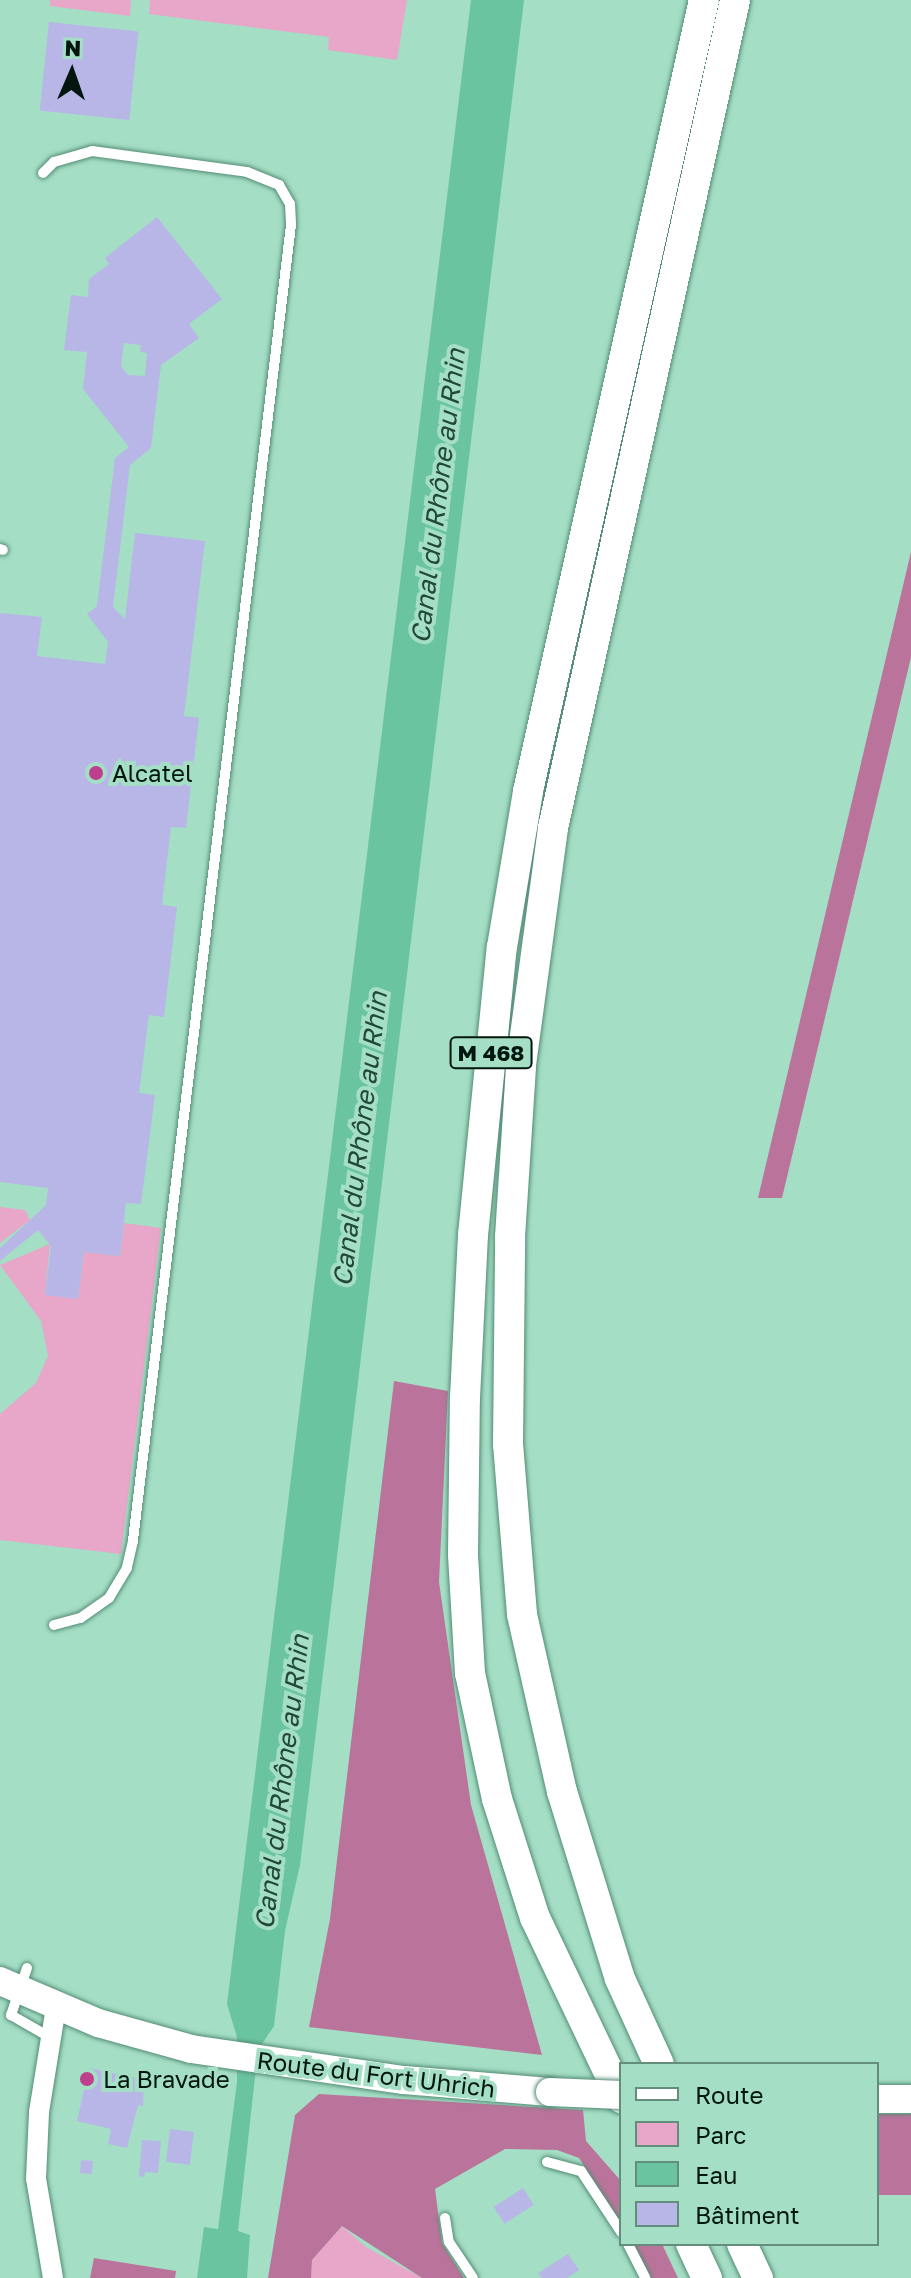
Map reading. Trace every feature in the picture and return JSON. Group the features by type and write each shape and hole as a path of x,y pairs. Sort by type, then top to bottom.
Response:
{"main road":[{"name":"M 468","path":"619,2093 535,1918 497,1799 470,1673 463,1554 465,1398 473,1235 500,962 528,791 704,0"},
{"name":"M 468","path":"658,2062 620,1979 562,1792 522,1614 508,1445 510,1237 521,1065 553,828 735,0"},
{"path":"692,2246 707,2278"},
{"path":"743,2246 758,2278"}],"street":[{"name":"Route du Fort Uhrich","path":"15,1979 56,2007 130,2034 206,2052 297,2066 619,2097"},
{"path":"53,2278 36,2179 39,2112 56,2007"},
{"path":"879,2099 911,2099"}],"lane":[{"path":"43,173 54,162 92,151 247,172 279,185 290,204 291,225 133,1541 127,1568 109,1598 80,1618 54,1625"},
{"path":"15,1979 11,2015 51,2038"},
{"path":"547,2162 581,2171 619,2229"},
{"path":"445,2218 449,2242 473,2278"},
{"path":"629,2246 645,2278"}],"green space":[{"path":"50,0 131,0 130,16 50,6"},
{"path":"150,0 407,0 397,60 328,50 329,37 149,14"},
{"path":"0,1207 25,1210 30,1220 0,1243"},
{"path":"124,1223 161,1228 121,1554 0,1540 0,1414 36,1383 48,1356 41,1321 0,1265 50,1244 45,1294 78,1299 84,1252 120,1256"},
{"path":"342,2226 366,2247 422,2278 311,2278 312,2260"}],"shaded area":[{"path":"911,552 911,657 782,1198 758,1198"},
{"path":"394,1381 448,1391 439,1582 471,1805 542,2055 309,2027 330,1919"},
{"path":"319,2094 583,2110 586,2141 619,2179 619,2220 579,2158 557,2150 505,2149 435,2189 442,2243 464,2278 422,2278 342,2226 312,2260 311,2278 268,2278 295,2115"},
{"path":"879,2114 911,2114 911,2195 879,2195"},
{"path":"634,2246 663,2246 678,2278 651,2278"},
{"path":"94,2258 176,2271 175,2278 90,2278"}],"water":[{"name":"Canal du Rhône au Rhin","path":"471,0 524,0 300,1865 285,1931 274,2026 262,2044 255,2077 238,2231 250,2235 247,2278 197,2278 204,2227 218,2229 237,2082 237,2037 227,2004"}],"building":[{"path":"49,22 139,31 129,120 40,111"},
{"name":"Alcatel","path":"157,217 222,299 189,324 199,338 161,365 151,448 130,465 113,607 125,619 135,533 205,541 184,716 199,718 186,828 171,827 162,905 177,907 164,1017 149,1015 139,1093 155,1095 141,1204 126,1203 120,1256 84,1252 78,1299 45,1295 51,1246 38,1230 0,1261 0,1248 46,1205 48,1188 0,1182 0,613 42,617 37,656 105,664 108,642 87,614 97,606 115,458 129,447 83,389 87,352 64,350 71,295 88,297 89,279 109,264 105,258","holes":["124,343 141,345 140,352 147,353 145,376 128,375 121,366"]},
{"path":"89,2068 144,2080 143,2106 138,2105 127,2148 108,2144 111,2129 77,2121"},
{"path":"170,2129 194,2132 190,2165 166,2162"},
{"path":"142,2140 161,2141 158,2173 145,2172 144,2177 139,2176"},
{"path":"81,2160 93,2161 92,2174 80,2173"},
{"path":"523,2188 534,2205 505,2224 494,2207"},
{"path":"568,2254 579,2270 567,2278 542,2278 538,2273"}],"place":[{"name":"Alcatel","path":"96,773"},
{"name":"La Bravade","path":"87,2079"}]}
